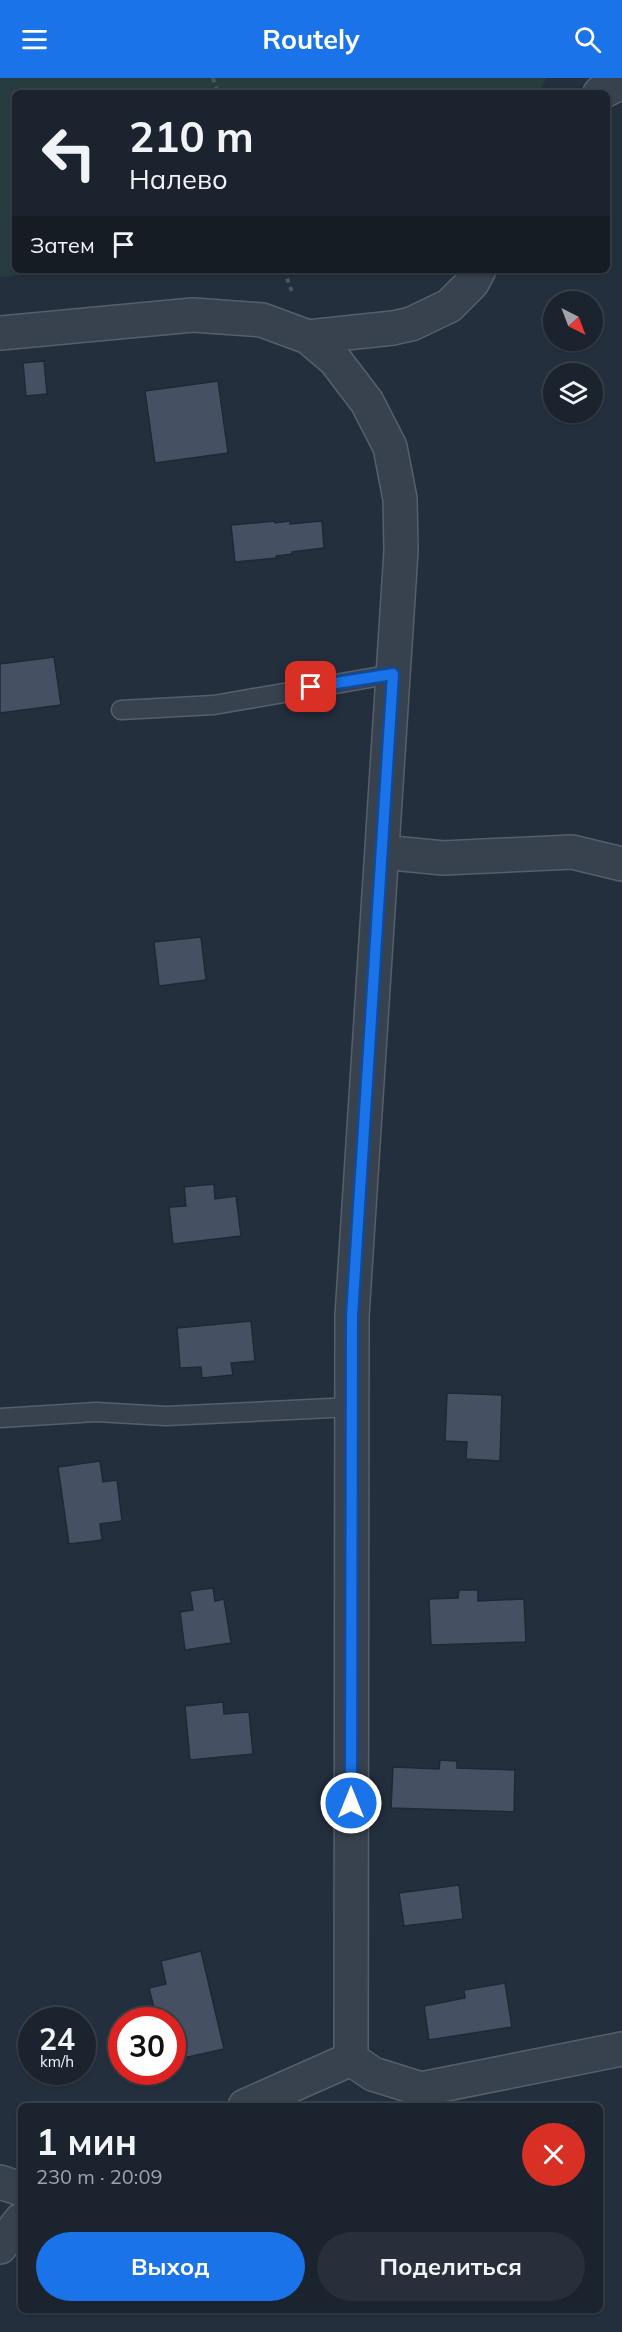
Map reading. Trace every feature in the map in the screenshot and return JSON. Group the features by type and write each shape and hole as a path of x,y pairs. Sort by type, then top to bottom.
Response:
{"street":[{"path":"606,90 622,82"},
{"path":"308,337 411,324 449,306 471,283 477,273"},
{"path":"0,333 193,315 262,320 308,337 335,360 367,402 390,447 400,499 401,551 352,1316 351,2059"},
{"path":"382,852 443,858 572,852 622,864"},
{"path":"351,2059 373,2074 421,2089 622,2049"},
{"path":"252,2103 351,2059"},
{"path":"0,2182 18,2188"},
{"path":"0,2247 18,2224"}],"lane":[{"path":"121,710 214,705 393,674"},
{"path":"0,1418 96,1412 166,1416 352,1407"}],"green space":[{"path":"0,78 547,78 539,90 12,90 12,273 47,273 0,277"}],"building":[{"path":"44,361 47,394 26,396 23,363"},
{"path":"218,381 228,453 155,463 145,391"},
{"path":"275,521 275,523 290,521 290,524 322,521 324,548 292,552 292,554 276,556 277,558 235,562 231,525"},
{"path":"54,657 61,705 0,713 0,664"},
{"path":"201,937 206,980 159,986 154,942"},
{"path":"214,1184 215,1199 236,1196 241,1236 173,1244 169,1207 186,1206 184,1187"},
{"path":"251,1321 255,1361 231,1363 233,1375 202,1378 201,1367 180,1368 177,1328"},
{"path":"447,1393 502,1395 500,1461 466,1459 467,1442 445,1441"},
{"path":"100,1461 103,1482 117,1480 122,1521 100,1524 102,1540 69,1544 58,1467"},
{"path":"213,1588 215,1601 224,1599 231,1643 185,1650 180,1612 193,1610 190,1591"},
{"path":"459,1590 478,1590 478,1601 524,1599 526,1642 431,1645 429,1599 458,1598"},
{"path":"223,1702 224,1714 249,1712 253,1754 190,1760 185,1706"},
{"path":"440,1760 457,1761 457,1768 515,1770 514,1812 391,1808 393,1767 439,1769"},
{"path":"459,1885 463,1919 404,1926 399,1893"},
{"path":"201,1951 224,2049 186,2057 186,2007 154,2007 149,1988 166,1984 161,1961"},
{"path":"505,1983 512,2027 429,2040 424,2006 465,1998 464,1990"}],"route":[{"path":"311,687 393,674 352,1316 351,1803"}]}
